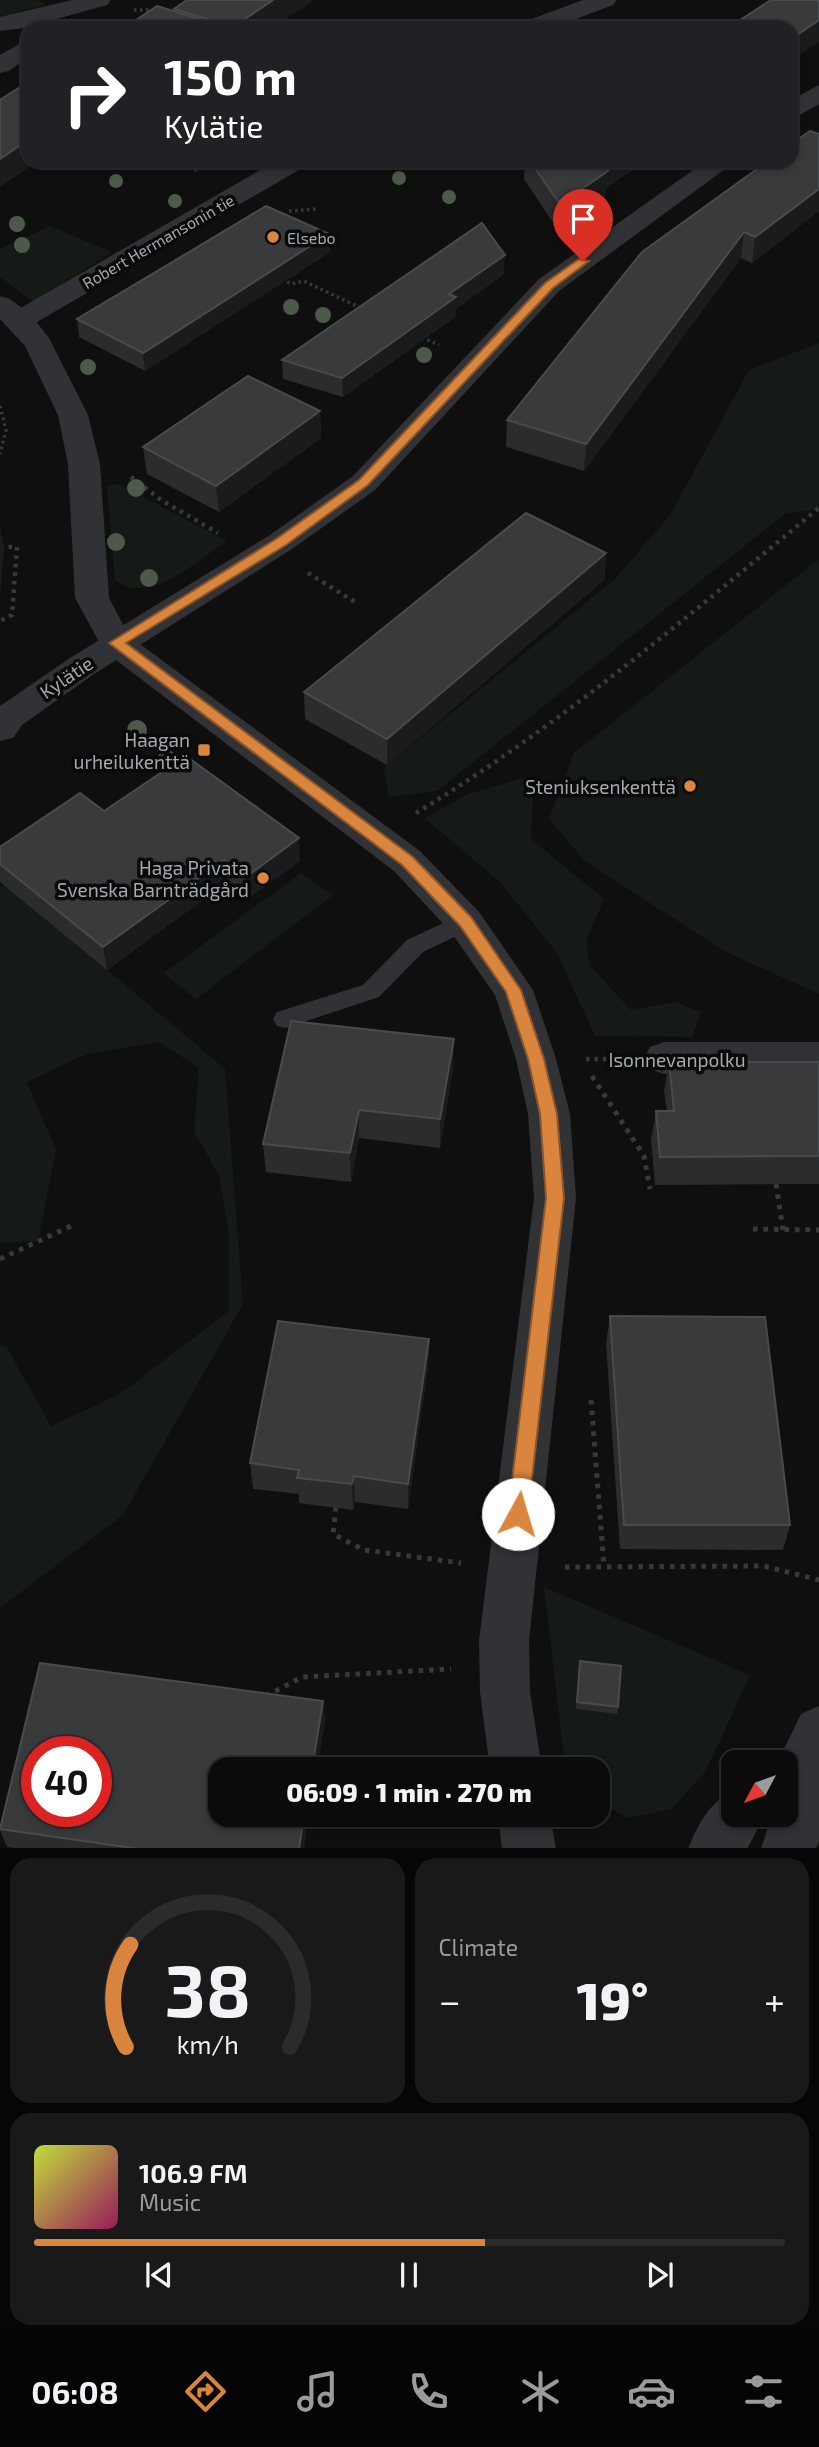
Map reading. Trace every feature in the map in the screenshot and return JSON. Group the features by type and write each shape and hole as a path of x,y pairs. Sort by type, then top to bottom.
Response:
{"street":[{"path":"549,21 606,0"},
{"path":"24,21 80,2"},
{"path":"58,21 80,2"},
{"path":"0,24 21,21"},
{"path":"0,66 21,51"},
{"path":"798,107 819,93"},
{"name":"Robert Hermansonin tie","path":"10,312 282,168"},
{"name":"Kylätie","path":"0,729 10,716 116,643 281,542 364,483 549,285 713,168"},
{"path":"10,312 38,344 73,415 84,464 92,598 116,643 407,861 465,922 513,990 536,1059 549,1114 555,1198 504,1641 505,1692 514,1757"},
{"name":"Isonnevanpolku","path":"664,1059 819,1058"},
{"path":"788,1848 794,1837 805,1750"},
{"path":"526,1827 529,1848"},
{"path":"715,1848 730,1827"}],"lane":[{"path":"285,1020 371,991 415,946 465,922"}],"path":[{"path":"192,168 198,170"},
{"path":"280,279 291,284 304,281 367,311"},
{"path":"417,335 443,347"},
{"path":"0,406 6,418 4,445 0,454"},
{"path":"131,476 161,500 224,537"},
{"path":"411,816 476,778 622,670 819,508"},
{"path":"0,547 17,547 12,615 0,621"},
{"path":"328,585 355,602"},
{"name":"Isonnevanpolku","path":"536,1059 664,1059"},
{"path":"581,1059 644,1156 650,1189"},
{"path":"776,1184 783,1230"},
{"path":"0,1259 71,1226"},
{"path":"753,1229 819,1230"},
{"path":"591,1400 604,1567"},
{"path":"336,1507 333,1534 364,1550 465,1563"},
{"path":"558,1567 764,1566 819,1580"},
{"path":"253,1703 302,1677 452,1669"}],"shaded area":[{"path":"0,0 38,0 45,5 0,17"},
{"path":"50,226 112,252 33,302 0,277 0,249"},
{"path":"819,343 819,510 786,513 437,791 389,797 384,768 615,579 670,515 749,370"},
{"path":"119,484 227,541 188,569 157,585 128,587 115,580 107,486"},
{"name":"Steniuksenkenttä","path":"819,559 819,994 724,951 585,861 549,819 574,753"},
{"path":"534,775 531,839 604,899 586,941 590,966 631,1010 675,1002 701,1012 692,1037 595,1036 557,953 500,882 425,818 468,794"},
{"path":"301,873 333,895 196,999 164,973"},
{"path":"0,886 8,886 225,1069 243,1304 123,1515 0,1608 0,1345 6,1346 51,1426 120,1394 229,1311 229,1234 219,1175 194,1132 199,1068 159,1042 86,1054 27,1082 56,1150 38,1241 0,1243"},
{"path":"544,1587 750,1675 706,1771 671,1809 628,1818 610,1807 610,1757 564,1757"}],"building":[{"path":"187,0 273,0 242,21 213,21 174,9"},
{"path":"771,0 819,1 819,20 798,34 798,21 739,21"},
{"path":"157,6 206,21 134,21"},
{"path":"21,86 21,145 0,159 0,100"},
{"path":"810,131 819,134 819,189 755,237 744,232 586,444 507,420 642,252 758,168 798,168 798,139"},
{"path":"535,168 606,168 608,171 560,204"},
{"path":"266,206 329,234 143,353 77,319"},
{"path":"482,223 505,255 449,294 456,297 342,378 282,360"},
{"path":"248,376 320,411 216,486 143,447"},
{"path":"526,513 606,553 387,739 304,692"},
{"path":"186,756 299,838 246,877 224,860 103,947 0,864 0,847 80,793 104,811"},
{"path":"291,1021 454,1039 440,1119 359,1110 350,1153 263,1144"},
{"path":"669,1062 819,1062 819,1156 660,1157 656,1111 674,1111"},
{"path":"610,1316 765,1317 790,1525 624,1525"},
{"path":"278,1321 429,1339 408,1484 354,1476 352,1484 297,1478 299,1470 250,1463"},
{"path":"580,1661 621,1666 618,1707 577,1702"},
{"path":"40,1663 323,1701 314,1757 208,1757 208,1827 302,1827 299,1848 132,1848 0,1829 21,1742 21,1827 112,1827 112,1736 22,1736"}],"place":[{"name":"Elsebo","path":"273,237"},
{"name":"Haagan urheilukenttä","path":"204,750"},
{"name":"Steniuksenkenttä","path":"690,786"},
{"name":"Haga Privata Svenska Barnträdgård","path":"263,878"}],"route":[{"path":"518,1514 555,1198 549,1114 536,1059 513,990 489,952 465,922 407,861 116,643 281,542 364,483 549,285 583,261"}]}
